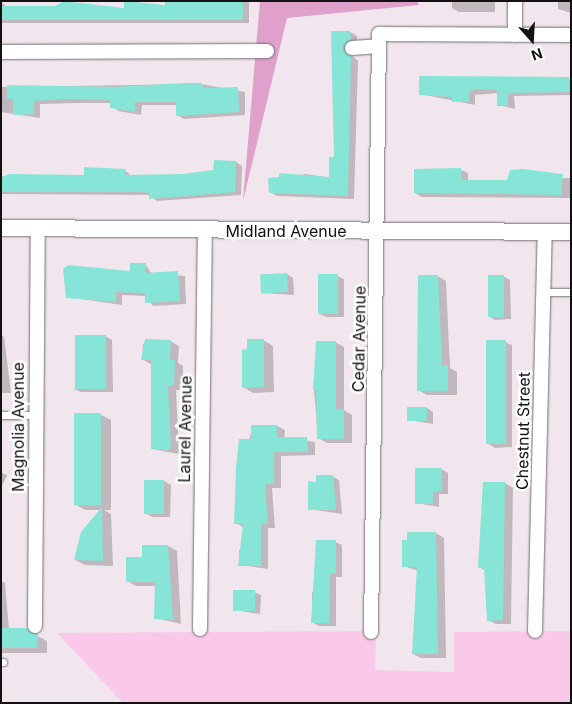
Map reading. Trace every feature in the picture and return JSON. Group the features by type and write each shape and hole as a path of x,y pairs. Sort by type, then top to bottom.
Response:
{"street":[{"path":"515,1 515,35"},
{"path":"352,48 379,46 380,34 571,35"},
{"name":"Cedar Avenue","path":"370,632 378,232 379,46"},
{"path":"1,52 267,51"},
{"name":"Midland Avenue","path":"1,228 571,232"},
{"name":"Magnolia Avenue","path":"34,626 34,415 38,228"},
{"name":"Laurel Avenue","path":"200,629 205,230"},
{"name":"Chestnut Street","path":"535,631 545,232"}],"lane":[{"path":"544,292 571,292"},
{"path":"1,415 34,415"}],"shaded area":[{"path":"260,1 417,1 419,5 287,18 243,201"},
{"path":"376,631 375,670 454,672 454,632 571,631 571,703 123,703 57,633"}],"building":[{"path":"64,1 124,8 124,1 165,5 165,1 243,1 243,20 1,20 1,6 55,6"},
{"path":"331,31 350,31 351,39 343,48 351,57 348,196 269,193 268,178 279,177 279,173 329,177 329,157 334,157"},
{"path":"419,76 569,77 570,92 508,93 508,106 497,106 497,90 475,89 469,92 469,102 452,102 452,97 419,95"},
{"path":"201,83 204,88 238,87 239,112 176,116 176,102 135,102 135,112 110,108 110,100 69,99 34,101 34,114 13,115 13,99 7,99 7,85 114,87"},
{"path":"214,160 236,161 235,192 149,199 149,193 142,192 1,192 1,177 10,174 84,175 84,167 125,169 125,175 183,174 213,170"},
{"path":"461,168 462,180 507,180 510,170 522,169 563,174 561,195 414,193 414,169"},
{"path":"130,263 146,263 145,273 178,271 180,301 145,303 145,293 116,292 116,302 66,298 63,269 68,265 130,271"},
{"path":"287,273 288,292 261,293 260,274"},
{"path":"318,274 338,274 338,314 318,314"},
{"path":"418,275 438,275 442,365 448,365 448,391 417,391"},
{"path":"488,275 504,275 504,317 488,317"},
{"path":"75,335 106,335 106,389 75,389"},
{"path":"145,339 171,340 170,359 175,360 174,386 168,386 171,450 151,449 151,360 141,360"},
{"path":"247,339 264,339 264,387 242,388 242,350 247,349"},
{"path":"486,340 506,340 506,444 486,444"},
{"path":"316,341 336,341 336,409 344,409 344,439 317,439 316,390 313,390"},
{"path":"407,407 427,407 427,421 407,421"},
{"path":"74,413 101,413 101,505 74,505"},
{"path":"251,425 277,425 277,437 307,437 308,452 274,452 274,484 265,484 268,524 261,524 261,566 238,566 243,524 234,524 236,467 239,439 251,439"},
{"path":"415,468 442,468 442,491 433,491 433,504 415,504"},
{"path":"316,475 333,475 336,510 308,510 308,481 316,482"},
{"path":"144,480 164,480 164,514 144,514"},
{"path":"483,482 505,482 503,620 487,621 484,568 478,568"},
{"path":"102,507 103,561 74,560 81,532"},
{"path":"407,532 436,532 438,654 412,654 417,567 402,567 402,540 407,540"},
{"path":"316,540 336,540 336,574 330,574 329,623 311,623"},
{"path":"142,545 168,545 173,620 154,619 155,582 126,582 126,557 142,557"},
{"path":"233,590 255,590 255,611 233,611"},
{"path":"1,628 27,628 38,634 37,648 1,648"}]}
